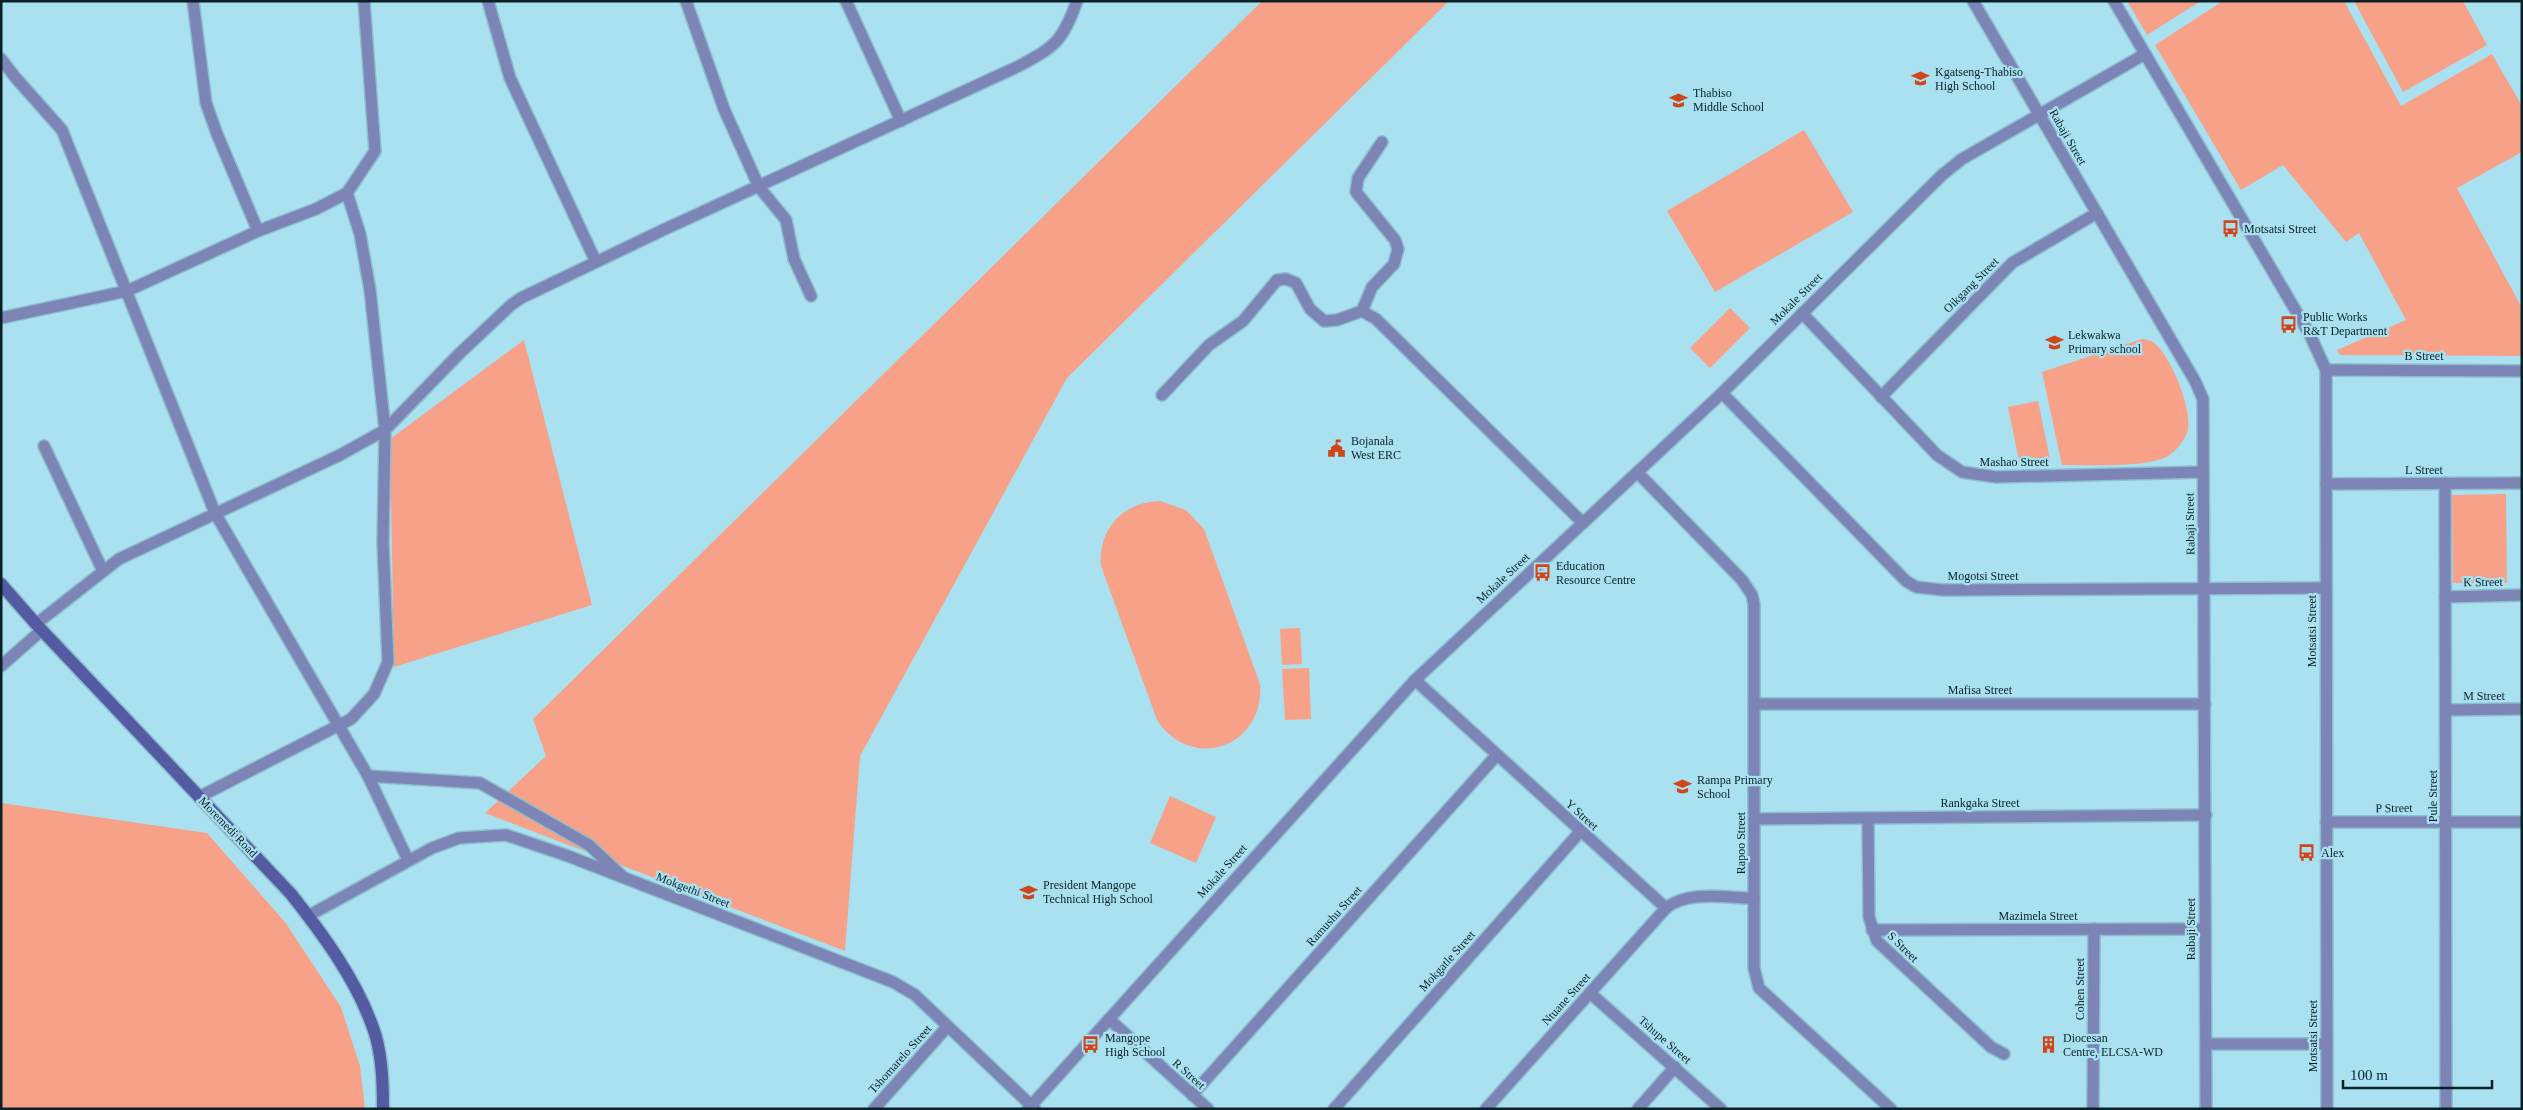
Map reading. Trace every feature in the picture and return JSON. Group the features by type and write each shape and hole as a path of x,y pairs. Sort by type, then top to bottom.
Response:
{"street":[{"path":"193,1 206,102 217,134 258,231"},
{"path":"1,318 127,290 258,231 316,209 347,193 375,151 364,1"},
{"path":"488,1 510,78 596,262"},
{"path":"686,1 724,109 759,186 786,220 794,259 810,296"},
{"path":"846,1 901,121"},
{"path":"1,666 39,627 102,570 118,559 340,455 385,430 459,354 511,305 596,262 1018,66 1050,48 1061,38 1068,26 1077,1"},
{"name":"Rabaji Street","path":"1973,1 2201,392 2204,414 2206,1109"},
{"name":"Motsatsi Street","path":"2114,1 2310,335 2326,370 2327,1109"},
{"path":"2040,115 2145,54"},
{"path":"1,58 10,72 62,130 215,513 368,776 408,860"},
{"name":"Mokale Street","path":"1031,1108 1415,680 1722,393 1942,175 1962,159 2040,115"},
{"path":"1362,312 1372,287 1394,264 1398,253 1395,240 1378,222 1356,192 1358,178 1382,142"},
{"path":"200,797 351,718 374,694 385,674 388,662 383,543 385,430 369,281 360,234 347,193"},
{"name":"Oikgang Street","path":"1882,397 2012,263 2097,213"},
{"path":"1162,396 1209,346 1243,321 1277,280 1286,279 1296,283 1310,309 1324,321 1337,320 1362,312 1376,319 1583,523"},
{"name":"Mashao Street","path":"1802,313 1937,455 1962,472 1977,476 2204,472"},
{"name":"B Street","path":"2326,370 2522,370"},
{"name":"Mogotsi Street","path":"1722,393 1906,581 1916,587 1943,590 2325,588"},
{"path":"44,446 102,570"},
{"name":"Rapoo Street","path":"1638,473 1742,580 1752,595 1755,704 1754,968 1759,988 1891,1109"},
{"name":"Pule Street","path":"2445,483 2446,1109"},
{"name":"L Street","path":"2326,484 2522,483"},
{"name":"Moremedi Road","path":"1,584 39,627 291,894 308,916 360,996 373,1027 382,1072 383,1109"},
{"name":"K Street","path":"2445,596 2522,595"},
{"name":"Y Street","path":"1415,680 1496,756 1666,908"},
{"name":"Mafisa Street","path":"1755,704 2204,704"},
{"name":"M Street","path":"2446,710 2522,709"},
{"name":"Ramushu Street","path":"1192,1095 1496,756"},
{"path":"368,776 480,783 589,845 624,878"},
{"name":"Rankgaka Street","path":"1755,818 2206,815"},
{"name":"S Street","path":"1868,818 1869,917 1876,942 1991,1047 2004,1054"},
{"name":"P Street","path":"2326,822 2522,822"},
{"name":"Mokgatle Street","path":"1334,1109 1580,832"},
{"name":"Mokgethi Street","path":"308,916 408,860 459,838 506,835 624,878 894,982 915,996 1031,1108"},
{"path":"1666,908 1675,901 1686,897 1754,898"},
{"name":"Ntuane Street","path":"1486,1109 1666,908"},
{"name":"Cohen Street","path":"2093,1109 2094,929"},
{"name":"Mazimela Street","path":"1872,930 2204,930"},
{"name":"Tshupe Street","path":"1590,993 1721,1109"},
{"name":"R Street","path":"1109,1019 1208,1109"},
{"name":"Tshomarelo Street","path":"874,1109 947,1027"},
{"path":"2207,1044 2327,1044"},
{"path":"1638,1109 1674,1067"}],"shaded area":[{"path":"1262,1 1449,1 1067,378 860,756 845,951 485,813 546,756 533,719"},
{"path":"2127,1 2201,1 2147,35"},
{"path":"2223,1 2344,1 2401,106 2492,54 2522,106 2522,152 2457,188 2522,308 2522,356 2340,355 2337,350 2406,320 2359,233 2346,242 2283,165 2241,190 2155,45"},
{"path":"2354,1 2463,1 2487,45 2403,92"},
{"path":"1804,130 1853,212 1715,292 1667,211"},
{"path":"1730,308 1750,328 1710,368 1690,348"},
{"path":"2142,339 2152,341 2160,348 2173,369 2187,408 2188,429 2183,440 2168,456 2159,460 2117,465 2062,465 2042,372"},
{"path":"524,340 592,605 394,667 390,439"},
{"path":"2038,401 2050,459 2020,465 2008,407"},
{"path":"2506,494 2507,583 2453,583 2452,495"},
{"path":"1160,501 1186,510 1204,529 1260,684 1258,706 1251,724 1239,737 1224,746 1206,749 1189,746 1172,736 1157,720 1101,566 1104,540 1116,520 1124,512 1135,506"},
{"path":"1300,628 1302,664 1282,665 1280,629"},
{"path":"1309,668 1311,719 1285,720 1282,669"},
{"path":"1170,796 1216,817 1196,863 1150,843"},
{"path":"1,803 207,833 285,922 341,1007 360,1066 365,1109 1,1109"}],"place":[{"name":"Kgatseng-Thabiso High School","path":"1921,79"},
{"name":"Thabiso Middle School","path":"1679,100"},
{"name":"Motsatsi Street","path":"2230,229"},
{"name":"Public Works R&T Department","path":"2289,324"},
{"name":"Lekwakwa Primary school","path":"2054,342"},
{"name":"Bojanala West ERC","path":"1337,448"},
{"name":"Education Resource Centre","path":"1542,573"},
{"name":"Rampa Primary School","path":"1683,787"},
{"name":"Alex","path":"2307,853"},
{"name":"President Mangope Technical High School","path":"1029,892"},
{"name":"Mangope High School","path":"1091,1045"},
{"name":"Diocesan Centre, ELCSA-WD","path":"2049,1045"}]}
